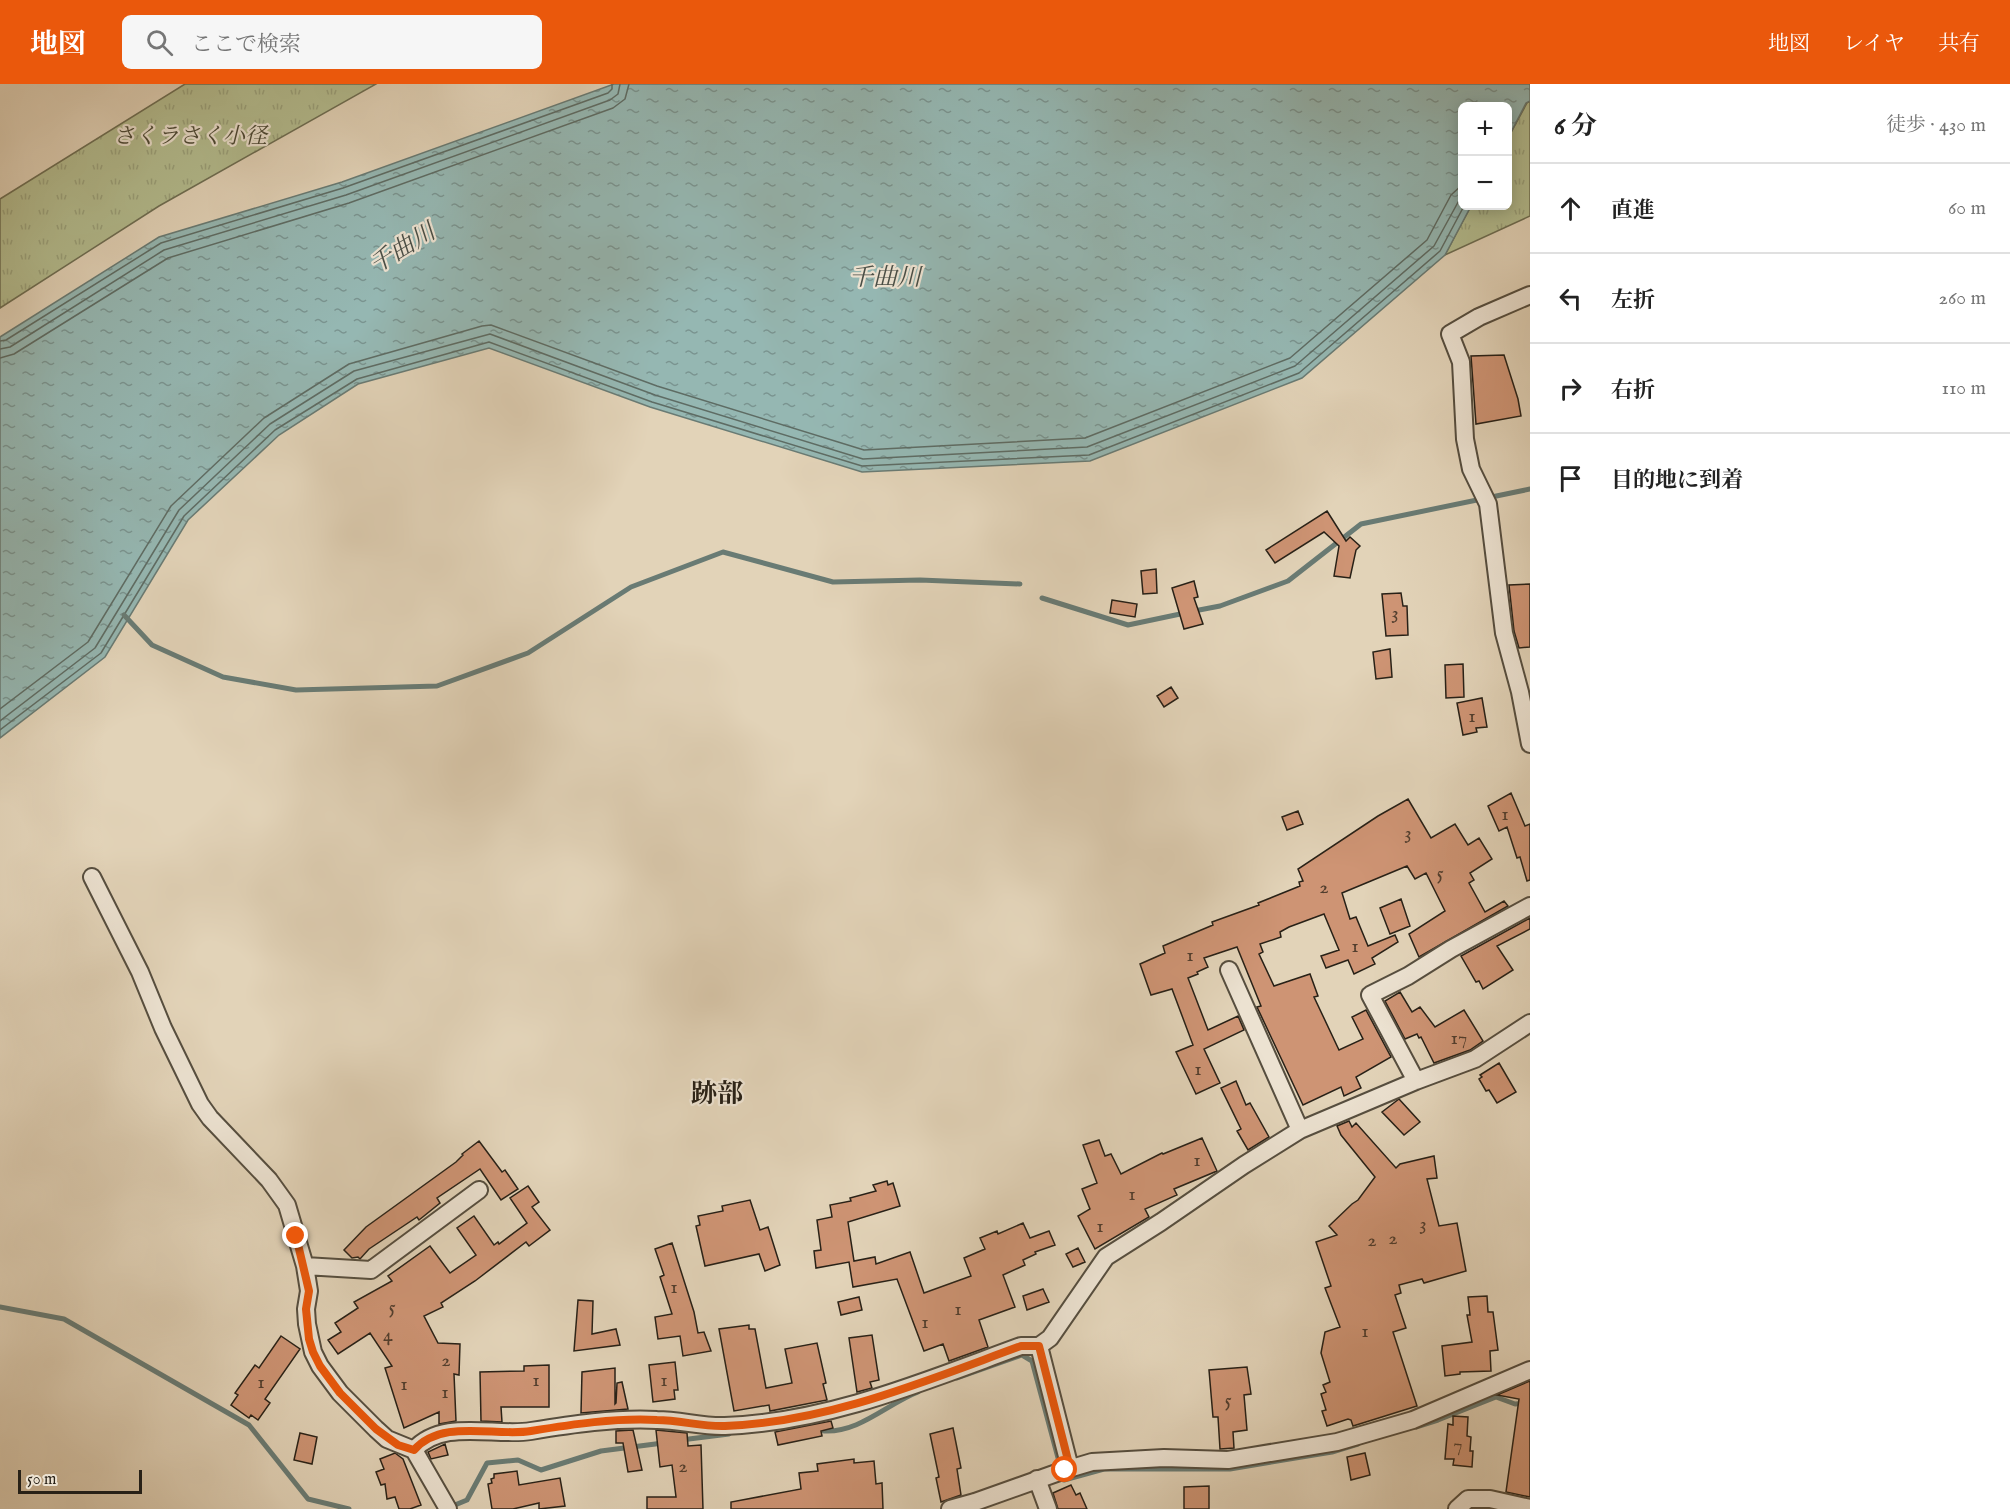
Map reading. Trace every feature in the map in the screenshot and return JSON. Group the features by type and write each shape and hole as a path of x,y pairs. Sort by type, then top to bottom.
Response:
{"street":[{"path":"1530,295 1479,317 1450,334 1461,362 1465,439 1471,469 1488,504 1504,633 1520,692 1530,744"},
{"path":"92,877 136,963 163,1028 200,1104 274,1186 287,1205 304,1266 309,1291 306,1309 307,1324 313,1352 320,1366 340,1393 376,1429 393,1442 414,1450 447,1507"},
{"path":"1416,1081 1370,995 1408,976 1451,949 1530,906"},
{"path":"1229,970 1300,1130"},
{"path":"414,1450 421,1442 444,1433 468,1431 520,1433 593,1421 658,1420 724,1426 803,1417 867,1401 1021,1346 1039,1346 1050,1338 1106,1257 1244,1165 1300,1130 1474,1059 1530,1023"},
{"path":"304,1266 371,1270 479,1190"},
{"path":"1039,1346 1063,1471"},
{"path":"950,1509 1092,1462 1164,1458 1228,1460 1337,1443 1413,1420 1530,1370"},
{"path":"1037,1479 1048,1509"},
{"path":"1457,1509 1468,1499 1490,1499 1530,1508"}],"green space":[{"name":"さくラさく小径","path":"185,84 376,84 159,206 0,308 0,199"},
{"path":"1530,101 1530,216 1445,255 1469,210 1512,210 1512,131"}],"water":[{"name":"千曲川","path":"614,84 1530,84 1530,101 1526,103 1512,130 1512,102 1458,102 1458,210 1469,210 1445,255 1302,378 1090,461 862,472 650,407 489,348 358,384 279,435 188,520 105,657 0,738 0,337 159,237 342,182"}],"building":[{"path":"1504,355 1521,416 1476,424 1471,356"},
{"path":"1327,511 1346,541 1350,537 1360,546 1356,550 1350,578 1334,576 1339,546 1324,532 1275,563 1266,550"},
{"path":"1156,569 1157,593 1143,594 1141,571"},
{"path":"1194,581 1198,597 1194,598 1203,624 1184,629 1172,588"},
{"path":"1530,584 1530,647 1519,648 1514,631 1509,585"},
{"path":"1401,593 1403,606 1407,606 1408,635 1386,636 1382,594"},
{"path":"1112,600 1137,604 1135,617 1110,613"},
{"path":"1390,649 1392,677 1376,679 1373,652"},
{"path":"1463,664 1464,697 1446,698 1445,665"},
{"path":"1171,687 1178,698 1164,707 1157,696"},
{"path":"1482,698 1487,727 1476,728 1477,732 1463,735 1457,703"},
{"path":"1511,793 1525,826 1530,824 1530,880 1527,881 1507,827 1499,831 1488,806"},
{"path":"1408,799 1431,838 1455,824 1468,845 1479,838 1492,859 1470,873 1474,880 1469,883 1485,912 1504,901 1508,906 1419,957 1409,934 1445,911 1426,873 1415,879 1407,866 1342,893 1350,919 1356,917 1368,946 1395,935 1398,942 1372,958 1375,964 1354,974 1348,960 1326,968 1321,956 1339,950 1324,914 1289,927 1280,932 1281,937 1260,944 1263,952 1259,954 1274,986 1310,974 1318,996 1314,997 1339,1050 1363,1039 1352,1017 1366,1010 1391,1057 1356,1077 1361,1088 1344,1096 1341,1087 1303,1105 1257,1007 1261,1006 1237,947 1204,958 1208,967 1188,978 1208,1030 1238,1016 1244,1030 1204,1049 1220,1083 1196,1094 1176,1052 1193,1045 1172,989 1151,995 1140,964 1165,953 1163,946 1213,925 1212,922 1259,905 1258,903 1300,886 1299,882 1303,881 1298,869"},
{"path":"1298,811 1303,824 1287,830 1282,817"},
{"path":"1401,899 1410,926 1390,934 1380,908"},
{"path":"1530,918 1530,929 1497,946 1513,970 1483,989 1479,981 1476,982 1461,956"},
{"path":"1400,992 1412,1012 1420,1007 1435,1027 1464,1010 1483,1041 1470,1050 1434,1063 1421,1037 1419,1038 1417,1034 1405,1039 1385,1001"},
{"path":"1499,1063 1516,1092 1497,1103 1479,1079 1482,1077 1480,1075"},
{"path":"1236,1081 1246,1105 1250,1103 1269,1137 1248,1150 1237,1131 1241,1129 1221,1088"},
{"path":"1399,1099 1420,1122 1404,1135 1382,1112"},
{"path":"1349,1121 1352,1127 1356,1123 1396,1168 1400,1164 1434,1156 1437,1178 1427,1179 1439,1226 1457,1223 1466,1271 1424,1283 1422,1279 1399,1285 1401,1293 1395,1295 1406,1328 1393,1332 1417,1406 1353,1426 1351,1420 1348,1419 1327,1426 1322,1411 1326,1410 1321,1394 1326,1392 1323,1385 1330,1382 1321,1353 1325,1332 1340,1327 1325,1288 1331,1286 1316,1242 1337,1235 1329,1226 1358,1200 1375,1177 1341,1135 1337,1126"},
{"path":"1202,1138 1217,1171 1174,1189 1177,1195 1145,1209 1149,1217 1095,1249 1078,1216 1090,1209 1082,1189 1097,1183 1083,1145 1099,1140 1105,1156 1111,1154 1121,1174 1162,1153"},
{"path":"479,1141 502,1172 505,1170 518,1189 501,1200 480,1169 437,1198 440,1203 419,1220 417,1217 369,1249 360,1259 352,1258 344,1250 366,1227 456,1162 462,1154"},
{"path":"887,1181 888,1185 893,1183 900,1206 848,1222 854,1261 875,1257 876,1264 910,1252 924,1293 971,1276 964,1258 985,1249 980,1238 997,1231 998,1234 1023,1223 1030,1238 1049,1231 1055,1245 1035,1252 1036,1254 1023,1260 1025,1265 1003,1275 1015,1307 979,1320 988,1347 949,1361 943,1344 924,1351 897,1279 853,1287 849,1262 816,1268 814,1251 821,1250 817,1220 832,1217 830,1205 851,1201 850,1198 876,1191 873,1185"},
{"path":"528,1186 539,1202 532,1207 550,1230 529,1246 526,1242 475,1281 441,1303 443,1307 424,1316 438,1343 460,1344 459,1375 454,1374 456,1421 439,1424 439,1412 404,1428 385,1368 392,1366 370,1333 338,1354 328,1340 341,1332 335,1323 358,1308 354,1302 392,1281 388,1276 430,1246 450,1273 476,1255 457,1228 474,1216 494,1245 498,1242 499,1244 527,1223 510,1198"},
{"path":"750,1200 760,1230 768,1227 780,1265 765,1271 759,1254 705,1266 696,1226 700,1225 698,1216 723,1211 722,1206"},
{"path":"672,1243 694,1312 698,1333 704,1332 711,1351 683,1356 680,1336 658,1339 655,1317 672,1314 660,1277 664,1275 655,1249"},
{"path":"1078,1248 1085,1262 1073,1267 1066,1254"},
{"path":"1043,1289 1049,1302 1027,1310 1023,1296"},
{"path":"1487,1296 1488,1312 1493,1312 1498,1350 1490,1351 1491,1371 1460,1372 1460,1374 1445,1376 1442,1346 1472,1342 1467,1315 1470,1315 1468,1297"},
{"path":"859,1297 862,1310 841,1315 838,1302"},
{"path":"578,1300 593,1301 592,1334 616,1329 620,1345 574,1351"},
{"path":"749,1325 749,1329 755,1329 766,1388 792,1383 785,1349 817,1343 826,1383 823,1384 827,1400 770,1411 769,1405 734,1411 719,1329"},
{"path":"872,1335 879,1380 870,1382 872,1388 857,1392 849,1338"},
{"path":"281,1336 300,1349 265,1399 270,1403 258,1420 251,1415 249,1418 231,1405 238,1395 235,1393 255,1365 259,1368"},
{"path":"675,1362 678,1390 674,1390 675,1399 653,1402 649,1365"},
{"path":"549,1365 549,1407 501,1407 502,1422 481,1421 480,1372 524,1371 524,1366"},
{"path":"1247,1367 1251,1394 1244,1395 1247,1430 1233,1432 1234,1448 1220,1449 1218,1417 1213,1417 1209,1370"},
{"path":"615,1368 615,1404 617,1383 622,1382 628,1409 581,1413 582,1372"},
{"path":"1530,1381 1530,1497 1506,1492 1519,1399 1497,1395"},
{"path":"1453,1416 1468,1417 1467,1436 1471,1437 1472,1467 1453,1465 1454,1459 1445,1459 1448,1424 1453,1425"},
{"path":"831,1421 833,1428 821,1431 822,1436 778,1445 775,1432"},
{"path":"953,1428 961,1468 957,1469 961,1495 941,1502 936,1478 939,1477 930,1434"},
{"path":"633,1430 642,1470 628,1472 623,1443 616,1443 616,1431"},
{"path":"656,1430 687,1433 688,1446 701,1445 703,1509 647,1509 647,1497 676,1497 672,1465 660,1467"},
{"path":"300,1433 317,1437 312,1464 294,1460"},
{"path":"445,1444 448,1455 431,1459 428,1452"},
{"path":"395,1453 403,1459 421,1505 410,1509 399,1509 395,1497 387,1499 385,1484 381,1485 376,1472 384,1469 380,1459"},
{"path":"1365,1453 1370,1475 1351,1480 1347,1457"},
{"path":"854,1459 854,1463 874,1461 876,1484 882,1483 883,1509 731,1509 731,1502 801,1489 799,1473 818,1471 817,1464"},
{"path":"517,1471 519,1485 560,1478 565,1506 539,1509 539,1503 513,1509 492,1509 488,1484 492,1483 491,1479 494,1478 494,1474"},
{"path":"1071,1485 1076,1495 1080,1493 1087,1509 1058,1509 1053,1493"},
{"path":"1209,1486 1209,1509 1184,1509 1184,1487"}],"waterway":[{"path":"1194,611 1220,606 1288,581 1361,524 1530,489"},
{"path":"124,615 152,645 223,677 296,690 437,686 528,653 631,587 723,552 833,582 920,580 1020,584"},
{"path":"1042,598 1128,625 1185,613"},
{"path":"0,1307 64,1319 249,1425 308,1499 349,1509"},
{"path":"957,1378 1022,1355 1032,1361 1064,1480 1104,1469 1230,1469 1332,1452 1358,1444"},
{"path":"815,1422 822,1421 824,1431 849,1427 861,1423 918,1392"},
{"path":"1416,1427 1496,1397 1515,1404 1530,1403"},
{"path":"681,1440 729,1434"},
{"path":"450,1507 467,1500 487,1463 518,1460 541,1470 601,1451 663,1443"}],"district":[{"name":"跡部","path":"717,1093"}],"route":[{"path":"296,1236 309,1291 306,1309 309,1339 320,1366 340,1393 387,1439 414,1450 421,1442 444,1433 468,1431 520,1433 593,1421 658,1420 724,1426 803,1417 867,1401 1021,1346 1030,1345 1039,1346 1070,1468 1065,1470"}]}
